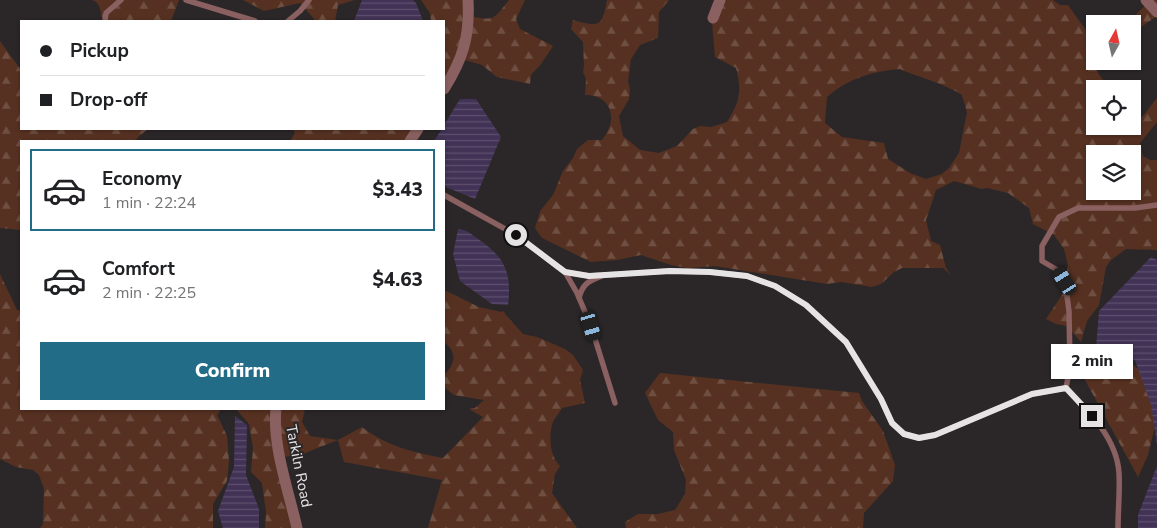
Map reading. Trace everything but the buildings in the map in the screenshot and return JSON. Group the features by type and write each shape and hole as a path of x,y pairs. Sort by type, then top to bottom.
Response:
{"street":[{"path":"713,18 720,0"},
{"path":"1146,0 1157,12"},
{"path":"445,87 457,67 465,43 469,16 467,1"},
{"name":"Tarkiln Road","path":"276,410 275,421 278,444 297,528"}],"lane":[{"path":"105,20 106,13 121,0"},
{"path":"186,0 252,20"},
{"path":"289,20 309,0"},
{"path":"445,196 516,235 565,272 580,298 591,326 615,403"},
{"path":"1066,388 1070,367 1069,311 1065,281 1059,271 1042,261 1042,246 1059,217 1078,208 1135,208 1157,205"},
{"path":"565,272 589,276 670,271 710,272 747,276 775,286 806,305 846,342 881,399 892,423 904,434 919,438 935,435 1032,394 1066,388"},
{"path":"580,298 582,288 590,281 604,275"},
{"path":"1066,388 1083,405 1101,428 1113,448 1119,471 1118,528"}],"green space":[{"path":"92,0 179,0 171,20 103,20 98,4"},
{"path":"243,0 355,0 338,5 335,20 315,20 300,3 264,11"},
{"path":"421,0 470,0 469,16 489,18 500,12 509,0 525,0 516,19 520,29 553,46 531,75 530,84 497,77 482,65 461,59 445,85 445,20 431,20 430,13"},
{"path":"607,0 669,0 659,12 658,38 640,45 631,59 628,81 629,99 619,116 623,136 640,150 659,153 677,146 693,129 700,126 711,127 727,122 735,108 739,96 736,68 715,57 712,22 721,0 1053,0 1060,5 1068,5 1086,30 1086,70 1098,70 1104,80 1086,80 1086,135 1141,135 1141,117 1157,98 1157,122 1140,143 1140,145 1086,145 1086,200 1141,200 1141,147 1143,156 1150,160 1157,160 1157,250 1126,249 1111,260 1106,267 1099,305 1087,321 1081,342 1067,326 1056,324 1046,319 1062,295 1068,265 1064,249 1054,235 1033,224 1029,208 1008,193 987,188 982,189 954,181 936,190 926,220 931,241 940,245 946,268 951,275 943,268 902,268 894,272 881,284 872,287 841,282 827,284 715,266 688,268 671,265 641,255 617,260 591,262 542,238 535,228 540,211 553,195 563,171 577,149 588,140 602,140 610,125 610,110 607,104 602,99 585,95 586,79 583,72 583,42 571,29 573,20 594,24 598,23 603,16","holes":["900,69 940,84 962,95 967,112 959,153 949,168 942,174 926,179 910,173 888,159 884,143 842,137 825,123 827,97 843,85 861,77"]},
{"path":"1147,0 1157,0 1157,16 1141,27 1141,15 1135,15 1148,3"},
{"path":"0,41 20,69 20,130 147,130 136,140 20,140 20,230 0,228"},
{"path":"294,130 416,130 411,140 291,140 295,133"},
{"path":"0,274 17,310 20,310 20,410 220,410 217,415 227,436 229,461 227,481 213,504 213,528 40,528 43,524 44,489 39,475 33,470 16,467 0,459"},
{"path":"445,290 479,307 504,311 523,334 537,337 565,349 573,355 583,370 580,380 585,403 562,408 551,427 552,452 560,466 555,474 552,493 577,528 428,528 442,480 344,462 338,440 362,427 380,439 400,447 443,458 483,417 469,409 475,408 484,400 454,395 445,388 445,374 453,363 453,354 445,343"},
{"path":"1130,363 1151,378 1157,418 1148,455 1138,477 1085,380 1092,365"},
{"path":"660,373 859,393 862,401 883,431 895,465 893,481 864,513 863,528 626,528 625,522 638,514 658,514 675,510 685,494 686,480 674,450 673,432 658,420 645,393"},
{"path":"237,410 305,410 302,422 310,436 338,440 300,455 282,457 296,528 265,528 266,512 262,483 251,472 253,448 249,424"}],"shaded area":[{"path":"362,0 413,0 423,20 354,20"},
{"path":"460,99 476,99 501,137 475,199 446,187 445,184 445,140 435,140 441,130 445,130 445,123"},
{"path":"458,229 471,234 495,252 500,259 505,267 509,284 508,305 492,304 460,281 453,254"},
{"path":"1151,257 1157,260 1157,445 1151,405 1135,360 1096,348 1099,311"},
{"path":"235,416 247,425 246,475 259,509 259,528 223,528 218,511 234,467"},
{"path":"1157,466 1157,528 1138,528 1138,515"}],"route":[{"path":"516,235 565,272 589,276 670,271 710,272 747,276 775,286 806,305 846,342 881,399 892,423 904,434 919,438 935,435 1032,394 1066,388 1092,416"}]}
